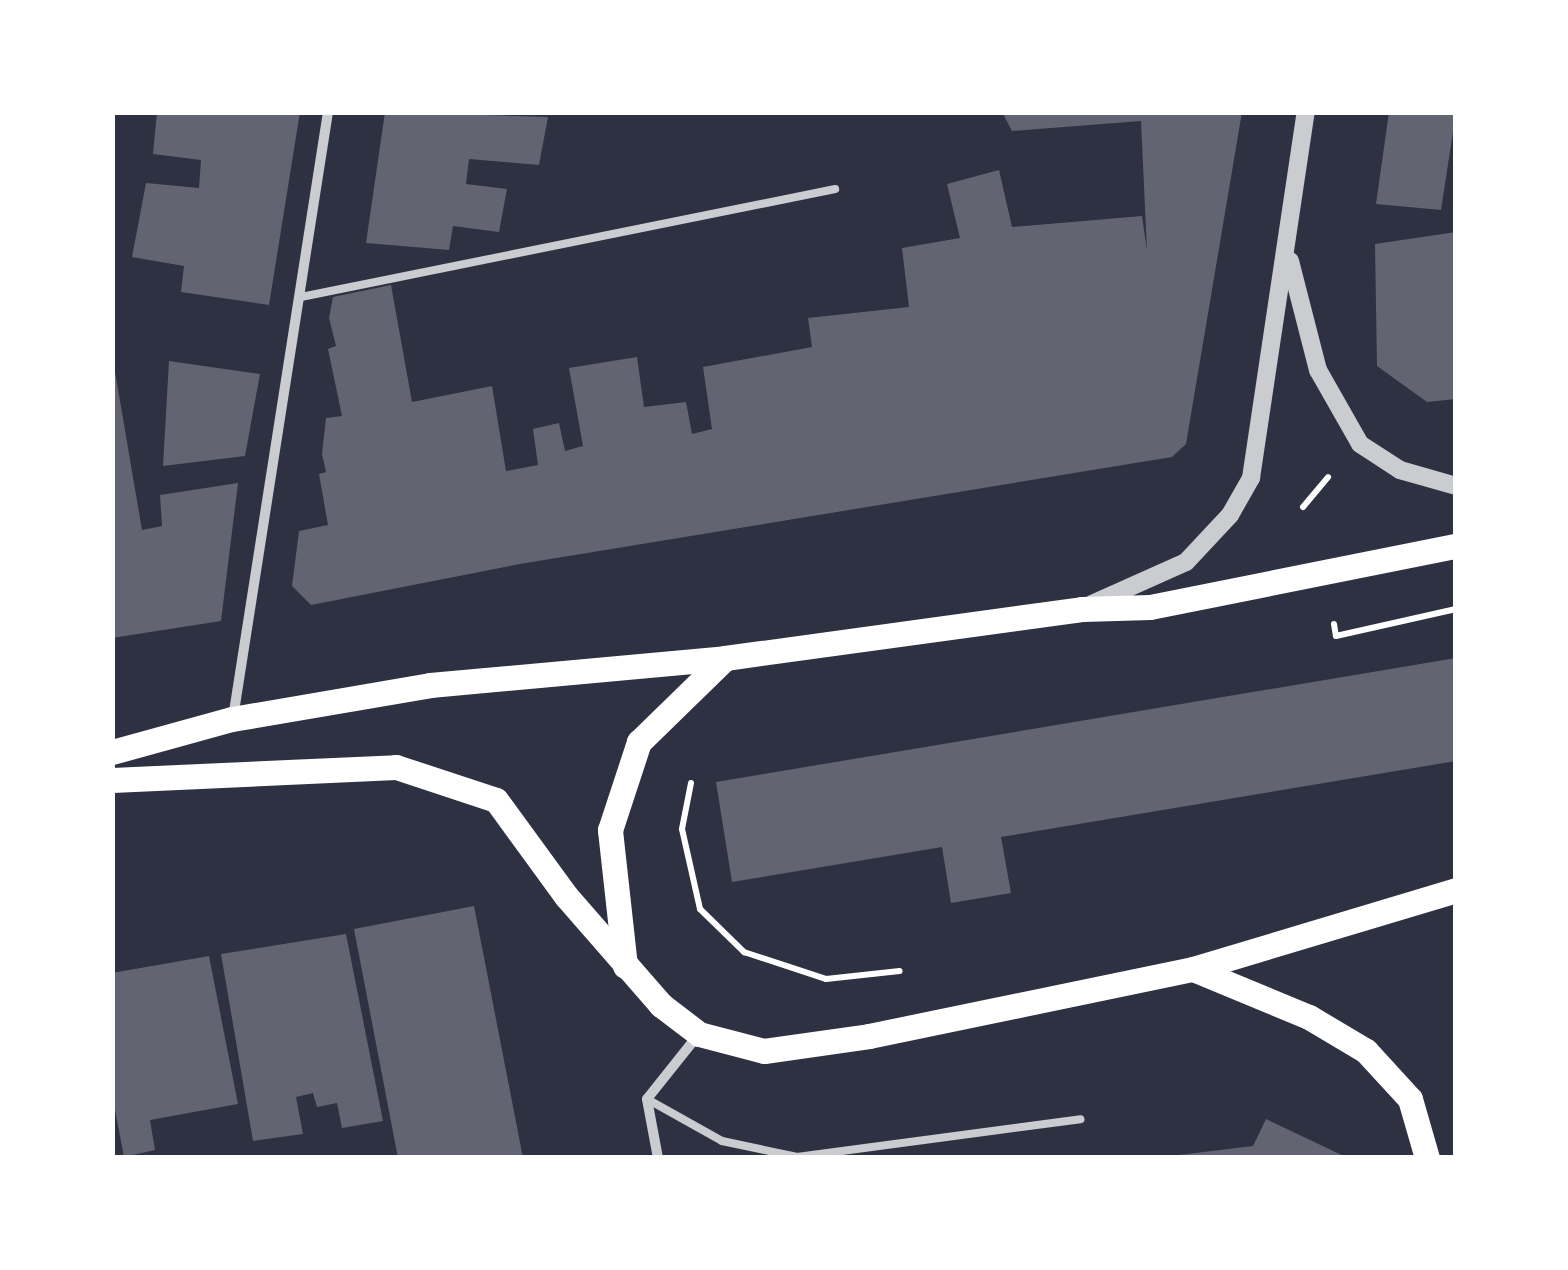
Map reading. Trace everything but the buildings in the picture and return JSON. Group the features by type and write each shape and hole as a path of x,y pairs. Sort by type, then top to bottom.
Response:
{"main road":[{"path":"112,752 232,719 430,685 725,658 1082,609 1150,607 1456,546"},
{"path":"626,967 610,830 639,742 725,658"},
{"path":"112,780 396,767 496,800 566,896 661,1005 699,1034 764,1051 868,1036 1194,969 1456,890"},
{"path":"1194,969 1309,1017 1366,1051 1410,1099 1427,1158"}],"street":[{"path":"232,719 328,112"},
{"path":"1082,609 1186,562 1230,515 1251,478 1306,112"},
{"path":"1288,251 1318,370 1360,444 1400,470 1456,486"},
{"path":"658,1158 647,1099 699,1034"}],"lane":[{"path":"301,297 835,190"},
{"path":"647,1099 722,1141 797,1156 1080,1119"}],"path":[{"path":"1303,507 1339,464"},
{"path":"1336,636 1456,609"},
{"path":"691,783 682,829 700,909 744,952 826,980 903,970"}]}
